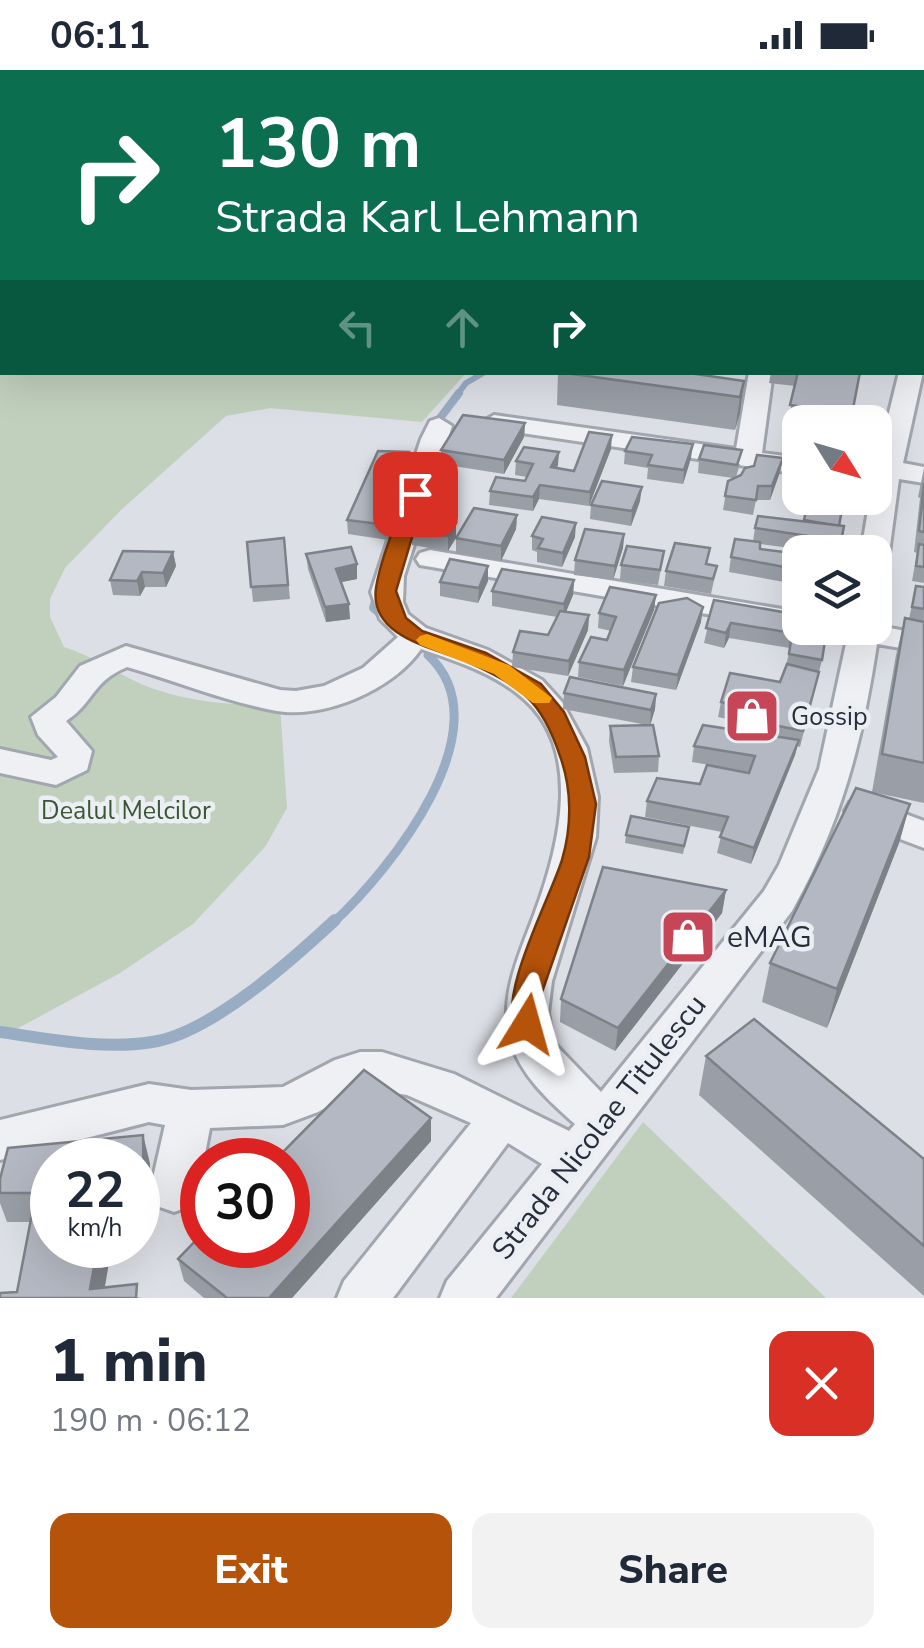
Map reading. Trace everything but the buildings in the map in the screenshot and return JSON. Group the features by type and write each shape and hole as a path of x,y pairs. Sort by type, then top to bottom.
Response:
{"street":[{"path":"748,458 761,375"},
{"path":"892,444 910,375"},
{"path":"494,422 782,463"},
{"path":"439,426 423,462 386,591 396,620 414,636 478,658 533,689 553,712 573,757 583,804 576,857 527,995 527,1024 532,1045 551,1073 602,1120"},
{"path":"892,475 924,475"},
{"path":"430,559 782,619"},
{"path":"0,761 56,773 75,762 75,750 50,727 48,716 71,703 74,689 92,672 126,656 302,704 355,685 408,648 414,636"},
{"path":"892,637 924,643"},
{"name":"Strada Nicolae Titulescu","path":"465,1298 778,901 808,851 842,754 852,645"},
{"path":"828,802 861,810 924,835"},
{"path":"0,1140 150,1103 190,1109 284,1106 359,1070 390,1072 444,1090 572,1158"},
{"path":"174,1191 190,1109"},
{"path":"362,1298 490,1134 496,1115"}],"green space":[{"name":"Dealul Melcilor","path":"0,375 464,375 422,422 270,408 226,416 121,510 65,568 50,599 50,617 64,647 141,684 174,695 227,704 280,705 287,808 265,847 193,924 120,973 0,1038"},
{"path":"643,1122 826,1298 511,1298"}],"waterway":[{"path":"457,395 466,383 480,375"},
{"path":"434,426 459,393"},
{"path":"378,592 373,608 386,619"},
{"path":"333,923 409,834 447,757 454,720 449,685 428,655"},
{"path":"0,1032 114,1045 175,1036 250,993 335,920"}],"slow traffic":[{"path":"427,640 502,670 541,698"}],"place":[{"name":"Gossip","path":"752,716"},
{"name":"eMAG","path":"688,937"}],"route":[{"path":"415,494 386,591 388,606 396,620 414,636 478,658 533,689 553,712 573,757 583,804 576,857 527,995 527,1024"}]}
